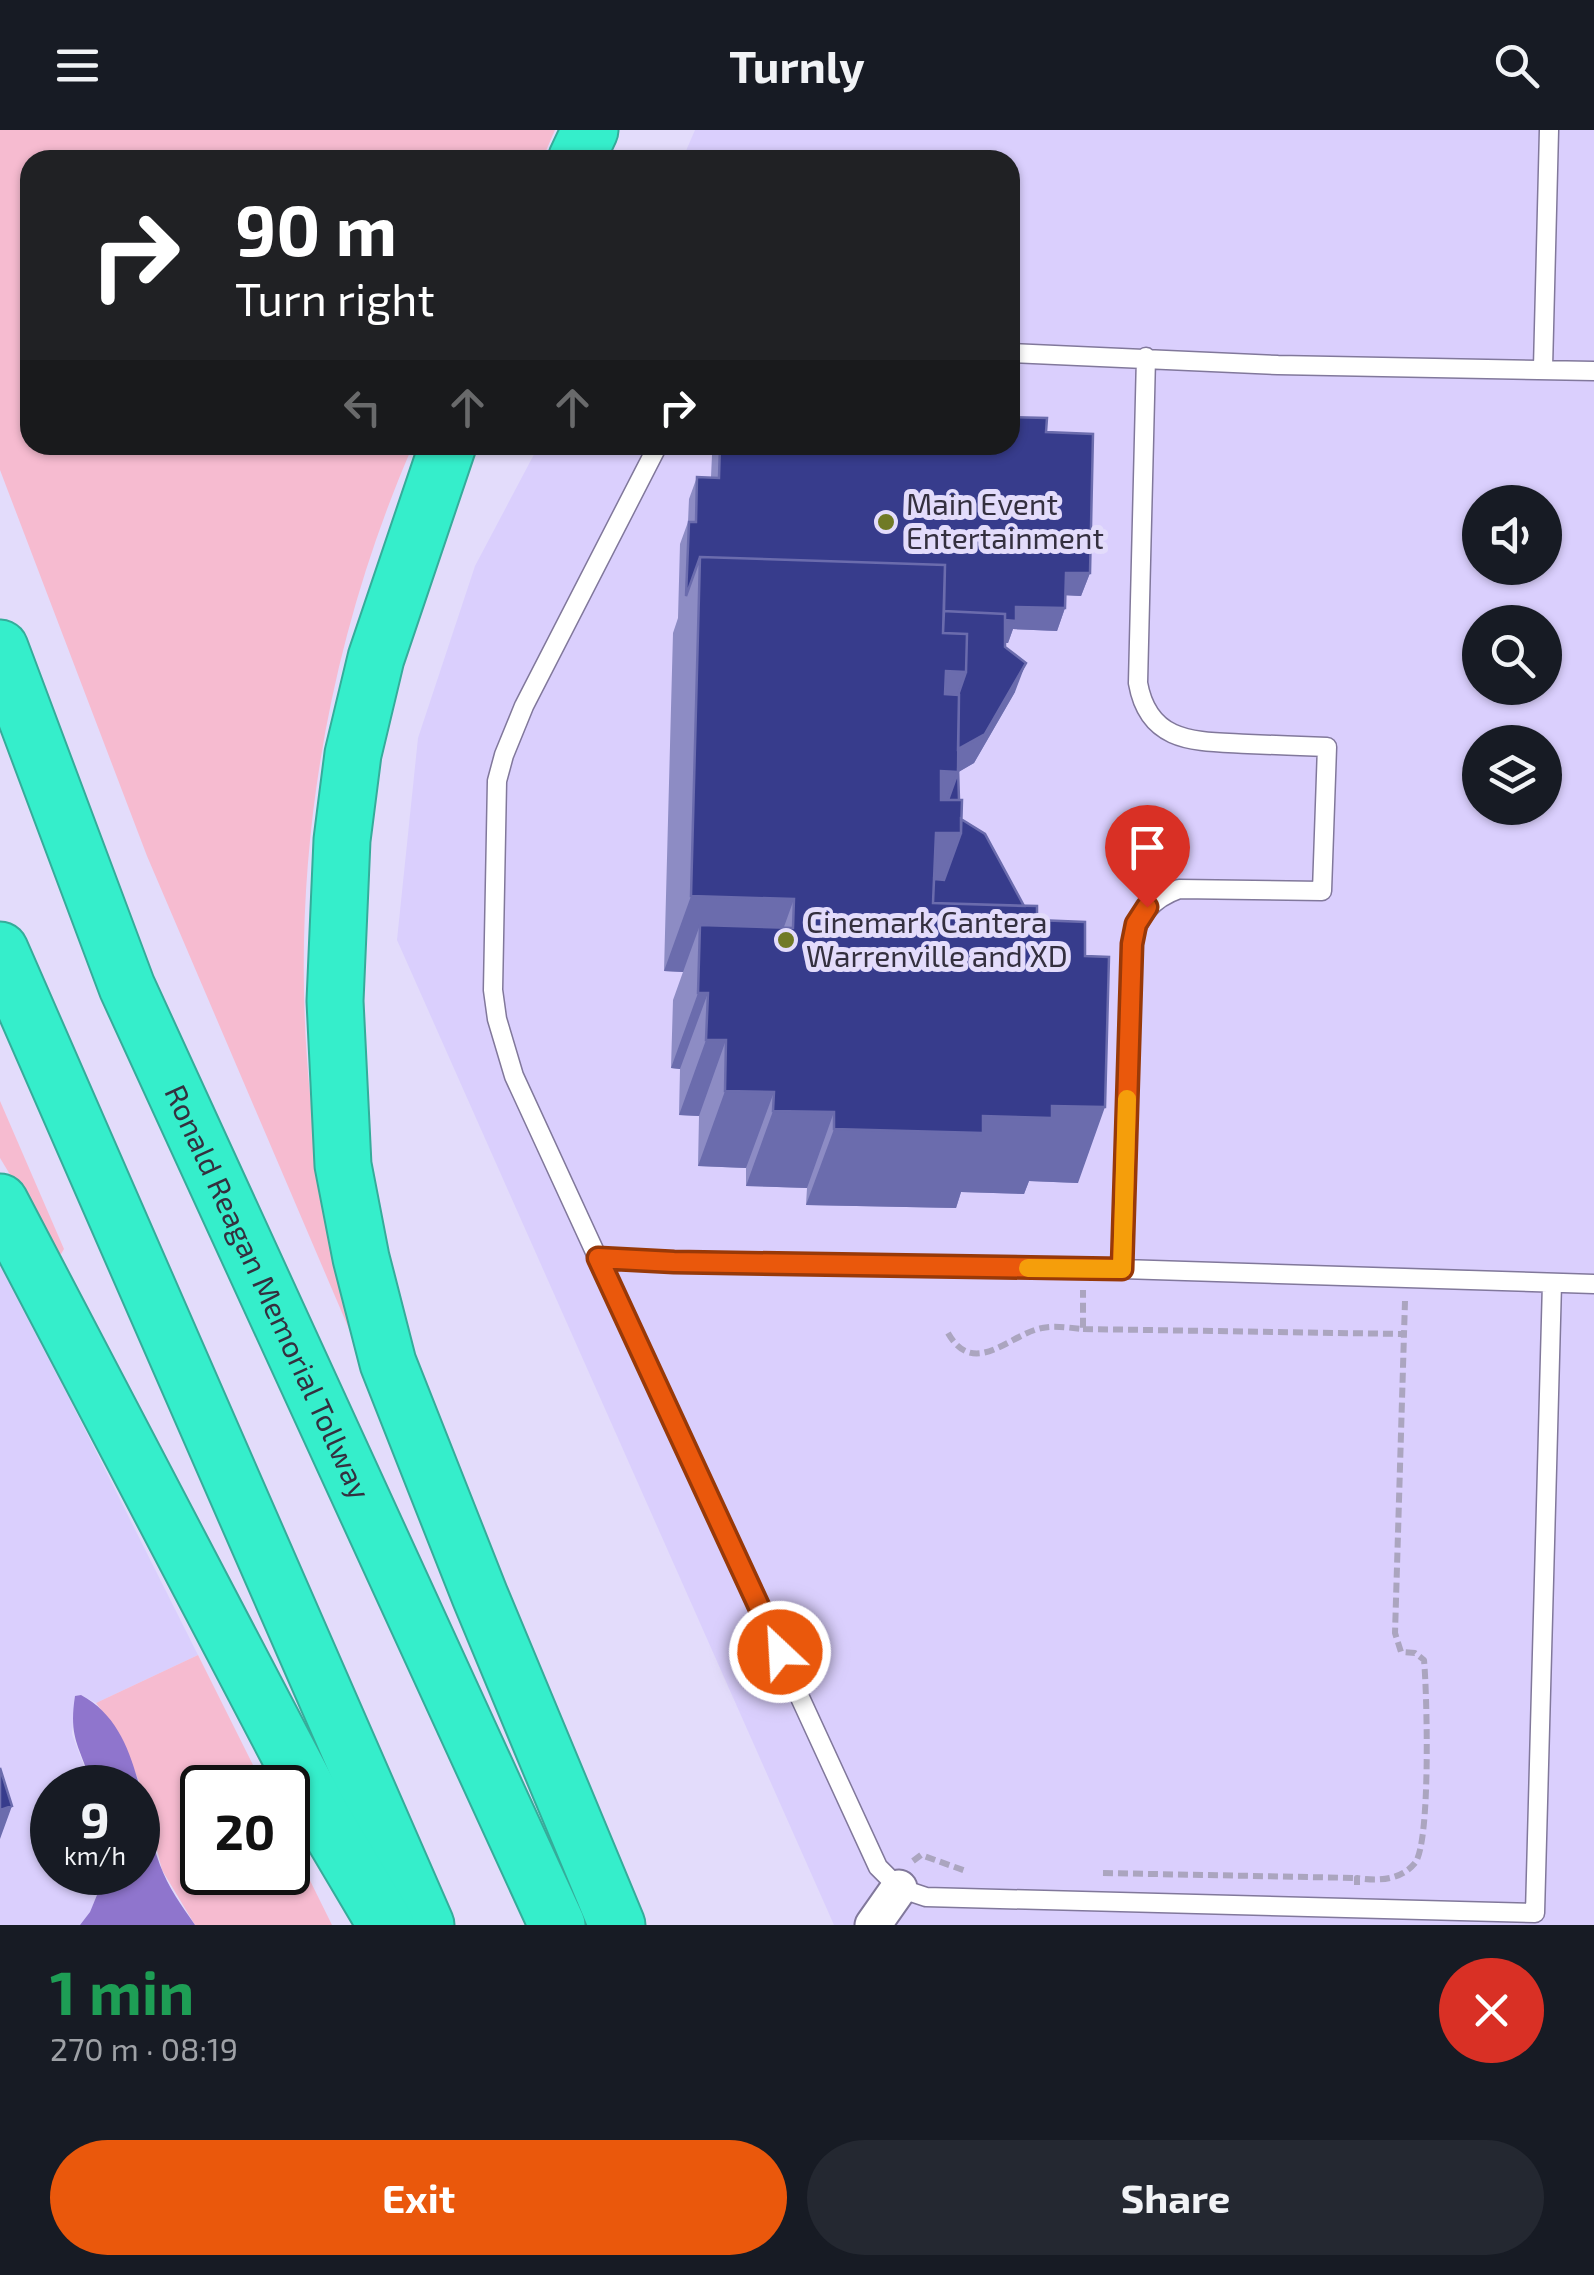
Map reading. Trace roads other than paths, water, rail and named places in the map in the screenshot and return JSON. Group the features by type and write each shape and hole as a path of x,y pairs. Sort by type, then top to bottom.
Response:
{"highway":[{"path":"445,455 376,658 353,754 342,840 335,1001 342,1164 388,1364 617,1925"},
{"name":"Ronald Reagan Memorial Tollway","path":"0,648 127,988 557,1925"},
{"path":"0,950 426,1925"},
{"path":"0,1202 322,1817 386,1925"}],"street":[{"path":"873,1925 895,1884"}],"lane":[{"path":"1543,368 1549,130"},
{"path":"1020,353 1278,365 1594,371"},
{"path":"1122,1269 1132,944 1136,924 1147,907 1179,890 1322,890 1327,747 1194,741 1162,727 1150,717 1142,700 1138,683 1146,357"},
{"path":"653,455 524,706 504,755 498,780 492,990 514,1076 878,1867 895,1884 926,1897 1535,1912 1552,1283"},
{"path":"598,1258 1594,1284"}],"place":[{"name":"Main Event Entertainment","path":"886,522"},
{"name":"Cinemark Cantera Warrenville and XD","path":"786,940"}]}
